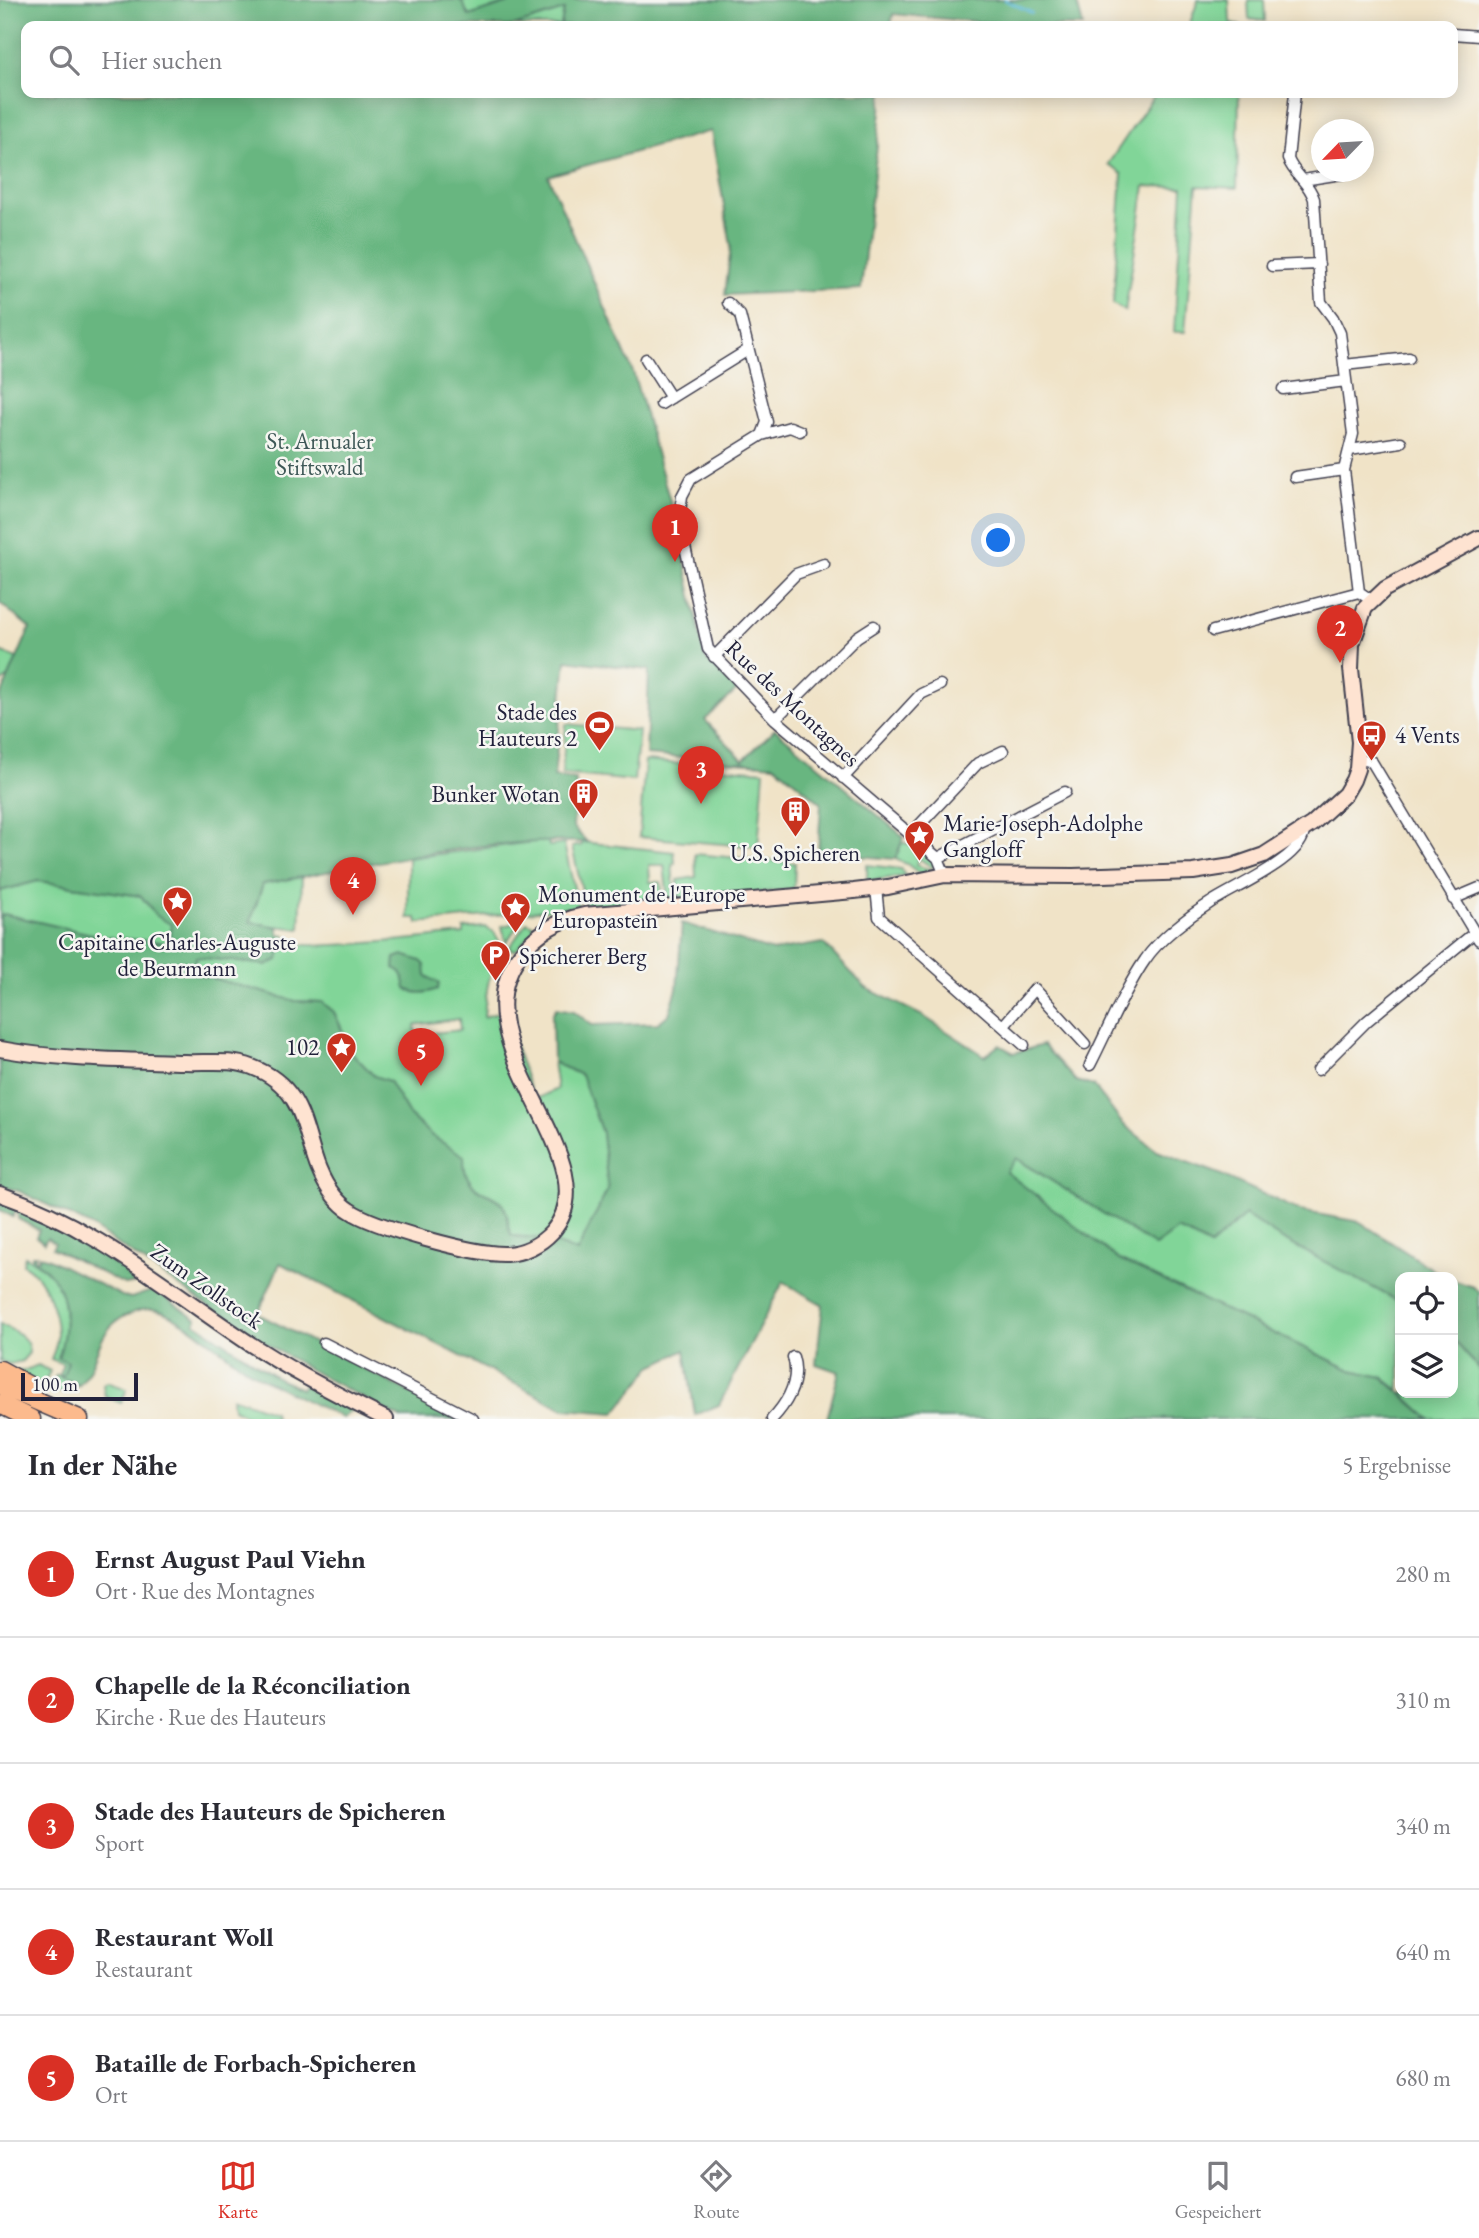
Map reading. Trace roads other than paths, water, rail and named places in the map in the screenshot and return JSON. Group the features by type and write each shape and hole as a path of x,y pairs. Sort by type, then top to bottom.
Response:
{"highway":[{"path":"0,1370 64,1407 74,1417"},
{"path":"0,1385 74,1417"},
{"path":"0,1404 31,1419"}],"street":[{"path":"1458,34 1479,36"},
{"path":"0,1049 61,1057 251,1066 279,1082 298,1105 332,1195 349,1210 405,1233 469,1249 510,1254 522,1252 545,1239 563,1216 567,1201 566,1173 522,1074 505,1028 503,998 516,960 528,944 548,928 561,921 584,915 882,888 945,875 1073,876 1193,872 1232,866 1264,855 1304,829 1345,794 1353,780 1359,742 1351,669 1352,644 1365,596 1344,470 1353,434 1340,333 1334,318 1321,302 1314,199 1311,189 1291,169 1288,159 1294,98"},
{"path":"1303,180 1311,179"},
{"path":"1272,266 1319,264"},
{"path":"728,303 740,315 766,422 762,435"},
{"path":"662,404 748,350"},
{"path":"1344,365 1409,358"},
{"path":"646,359 671,398"},
{"path":"1283,389 1346,381"},
{"path":"762,435 790,427 800,431"},
{"name":"Rue des Montagnes","path":"762,435 691,479 681,496 679,520 708,649 775,719 938,858 945,875"},
{"path":"1350,450 1401,442"},
{"path":"1295,477 1344,470"},
{"path":"1213,631 1365,596 1385,589 1479,538"},
{"path":"714,657 796,574 824,564"},
{"path":"775,719 857,636 874,626"},
{"path":"843,778 921,694 940,685"},
{"path":"910,835 978,762 1003,751"},
{"path":"1318,1070 1367,1021 1476,936 1372,762 1358,758"},
{"path":"938,858 1065,792"},
{"path":"1090,1065 1145,959 1160,943 1210,903 1275,865 1297,847 1304,836 1304,829"},
{"path":"882,888 879,917 1024,1045"},
{"path":"1453,899 1479,888"},
{"path":"1003,1026 1035,989 1085,1044"},
{"name":"Zum Zollstock","path":"0,1194 80,1228 158,1278 261,1351 386,1419"},
{"path":"324,1343 473,1419"},
{"path":"772,1419 783,1406 795,1378 793,1357"}],"waterway":[{"path":"1005,0 1032,13"}],"place":[{"name":"Ernst August Paul Viehn","path":"675,562"},
{"name":"Chapelle de la Réconciliation","path":"1340,663"},
{"name":"Stade des Hauteurs 2","path":"600,752"},
{"name":"4 Vents","path":"1372,762"},
{"name":"Stade des Hauteurs de Spicheren","path":"701,804"},
{"name":"Bunker Wotan","path":"583,821"},
{"name":"U.S. Spicheren","path":"795,839"},
{"name":"Marie-Joseph-Adolphe Gangloff","path":"920,863"},
{"name":"Restaurant Woll","path":"353,915"},
{"name":"Capitaine Charles-Auguste de Beurmann","path":"177,928"},
{"name":"Monument de l'Europe / Europastein","path":"515,934"},
{"name":"Spicherer Berg","path":"496,983"},
{"name":"102","path":"342,1074"},
{"name":"Bataille de Forbach-Spicheren","path":"421,1086"}],"park label":[{"name":"St. Arnualer Stiftswald","path":"320,454"}]}
